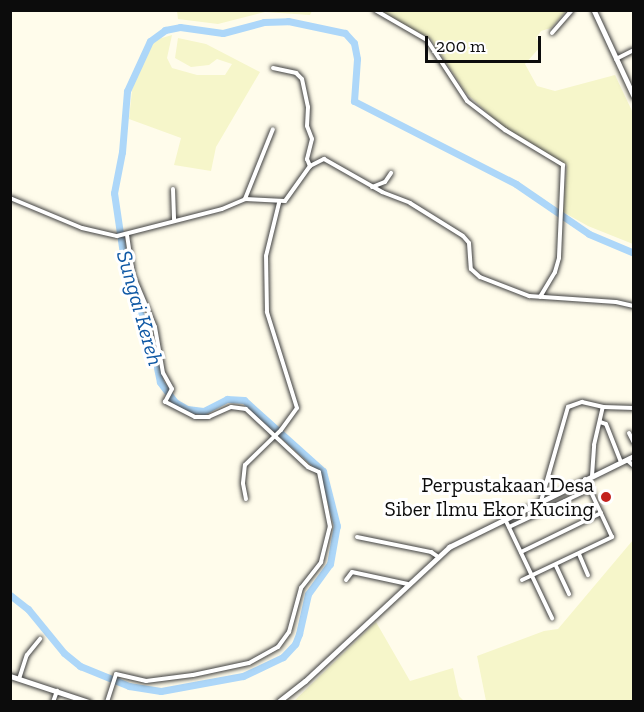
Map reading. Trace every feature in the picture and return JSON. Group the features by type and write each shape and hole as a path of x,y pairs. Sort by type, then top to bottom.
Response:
{"street":[{"path":"375,10 427,40 467,101 505,130 563,165 558,264 540,297"},
{"path":"552,33 572,10"},
{"path":"594,10 633,96"},
{"path":"616,59 633,50"},
{"path":"273,68 296,73 302,79 308,107 307,126 312,140 308,159 310,166"},
{"path":"245,199 273,129"},
{"path":"10,198 82,228 122,236 222,208 245,199 279,202 287,199 310,166 324,159 372,187 410,203 463,236 469,243 470,267 474,273 517,292 540,297 616,302 633,306"},
{"path":"372,187 385,182 391,173"},
{"path":"173,189 174,220"},
{"path":"246,499 243,483 244,466 278,433 295,413 297,406 277,352 267,312 266,256 279,202"},
{"path":"107,702 116,674 153,681 233,667 256,660 285,640 301,588 324,555 330,519 320,472 309,467 278,433 243,407 231,407 209,417 195,417 165,402 172,393 172,388 163,373 155,327 133,275 122,236"},
{"path":"541,501 567,408 582,402 603,407 633,408"},
{"path":"592,476 593,448 603,407"},
{"path":"600,422 606,424 624,461 633,466"},
{"path":"629,433 633,443"},
{"path":"278,702 305,681 437,556 453,545 633,456"},
{"path":"522,580 556,566 612,537 585,479"},
{"path":"509,527 590,489"},
{"path":"521,552 602,513"},
{"path":"505,519 552,618"},
{"path":"357,537 431,552 437,556"},
{"path":"579,554 588,575"},
{"path":"556,566 569,594"},
{"path":"346,580 352,572 408,584"},
{"path":"19,679 27,655 40,639"},
{"path":"10,676 89,702"},
{"path":"53,702 57,691"}],"green space":[{"path":"177,10 312,11 310,15 265,12 218,24 178,19"},
{"path":"380,11 566,11 551,28 541,31 536,38 541,46 525,64 537,86 555,91 615,75 633,113 633,244 588,226 563,212 567,165 502,126 466,93 431,39"},
{"path":"172,35 167,58 172,68 197,75 225,75 232,64 217,59 209,65 191,67 175,58 178,38 206,44 260,72 216,147 211,171 174,165 181,138 129,119 132,90 141,64 155,40"},
{"path":"633,540 633,701 486,701 477,656 544,631 558,629"},
{"path":"376,622 410,681 453,668 459,696 464,701 294,701"}],"waterway":[{"name":"Sungai Kereh","path":"10,595 28,609 64,653 80,666 129,686 161,691 243,676 283,657 295,644 299,634 308,594 330,564 337,526 323,471 244,400 227,399 203,411 187,409 175,402 160,382 152,345 126,274 114,193 122,152 127,91 150,41 165,30 180,27 223,33 264,22 288,21 345,33 354,43 357,59 354,101 516,184 589,234 634,253"}],"place":[{"name":"Perpustakaan Desa Siber Ilmu Ekor Kucing","path":"606,497"}]}
